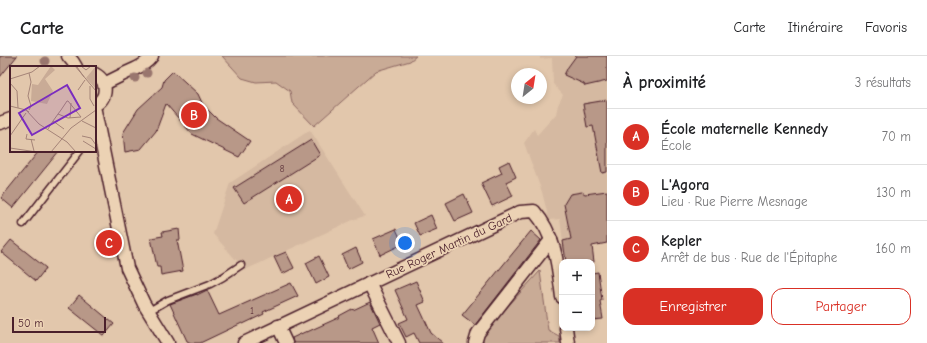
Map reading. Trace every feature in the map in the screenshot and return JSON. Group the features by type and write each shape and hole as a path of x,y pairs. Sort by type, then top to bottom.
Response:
{"street":[{"path":"68,56 75,66"},
{"path":"104,84 122,74 140,67 152,56"},
{"path":"96,75 102,79 105,89 102,99 96,104"},
{"path":"0,123 10,119"},
{"path":"96,120 127,268 148,311 168,343"},
{"name":"Rue Roger Martin du Gard","path":"244,343 520,212 534,211 547,230 557,258 562,295"},
{"path":"476,343 478,333 551,240"},
{"path":"369,283 398,343"},
{"path":"278,326 286,343"},
{"path":"566,331 568,343"}],"lane":[{"path":"23,224 79,152"},
{"path":"148,311 168,300 210,284 241,265"}],"shaded area":[{"path":"540,56 607,56 607,233 563,241 560,219 549,220 542,192 524,143 534,129 537,135 556,114 558,105 563,95 553,84 552,58 540,59"},
{"path":"310,130 365,216 355,219 245,270 213,234 230,183"}],"green space":[{"path":"222,56 416,56 410,61 376,71 314,126 292,103 290,91 276,81 256,82 242,78"},
{"path":"291,186 298,199 287,206 279,194"},
{"path":"540,271 548,330 559,336 560,343 481,343 482,335"}],"building":[{"path":"0,56 17,56 0,77"},
{"path":"576,56 607,56 607,81 585,86 584,84 564,75"},
{"path":"173,71 198,94 203,105 216,118 250,141 239,157 192,134 166,104 156,131 141,149 125,152 123,133 138,109 162,87 164,80"},
{"path":"607,100 607,172 602,173 593,126 587,127 583,104"},
{"path":"311,140 320,155 244,203 234,188"},
{"path":"38,152 58,152 13,208 1,198"},
{"path":"509,161 516,177 506,182 513,196 492,206 481,183 502,173 499,166"},
{"path":"607,191 607,243 592,246 594,259 566,259 563,241 571,239 564,204 570,194 582,192 585,194"},
{"path":"464,194 473,213 455,221 446,203"},
{"path":"431,215 437,229 420,236 414,223"},
{"path":"179,229 180,240 177,240 183,271 161,275 160,267 157,267 151,238 163,236 162,232"},
{"path":"396,229 403,244 380,255 373,239"},
{"path":"531,231 541,240 475,325 462,315"},
{"path":"11,240 46,268 36,281 1,252"},
{"path":"356,248 362,262 348,269 342,255"},
{"path":"286,252 294,268 282,274 274,257"},
{"path":"319,256 329,277 316,284 306,263"},
{"path":"595,272 598,272 603,319 595,320 595,295"},
{"path":"416,281 425,302 418,305 431,333 443,343 419,343 414,333 406,337 399,323 408,319 395,290"},
{"path":"291,283 298,296 263,312 264,314 200,343 191,343 187,341 170,304 207,290 219,315"},
{"path":"79,295 114,324 104,336 69,308"},
{"path":"370,302 380,323 372,327 379,343 293,343 292,338"}],"place":[{"name":"L'Agora","path":"194,115"},
{"name":"École maternelle Kennedy","path":"289,199"},
{"name":"Kepler","path":"109,243"}]}
